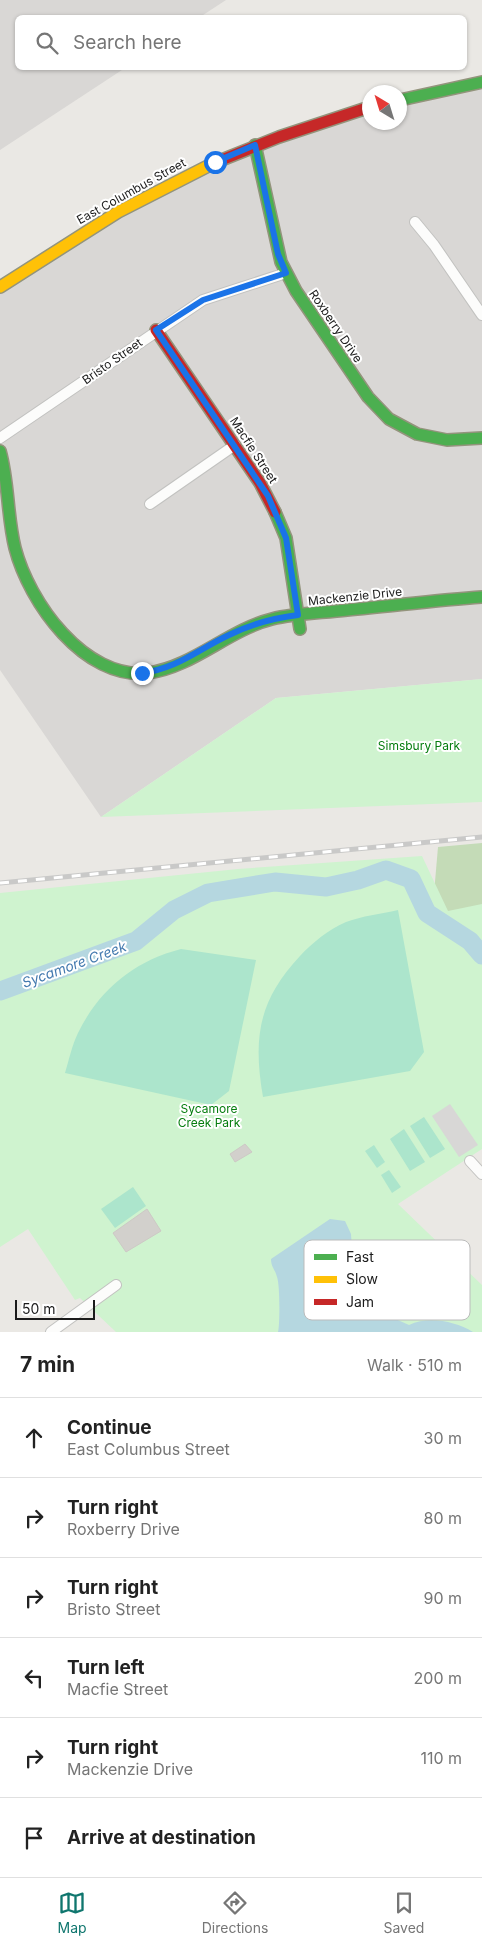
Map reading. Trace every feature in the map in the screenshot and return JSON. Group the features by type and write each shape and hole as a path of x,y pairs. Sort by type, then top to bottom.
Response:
{"street":[{"path":"407,98 482,82"},
{"name":"East Columbus Street","path":"0,287 62,246 135,202 191,173 255,145 362,110"},
{"name":"Roxberry Drive","path":"255,145 278,254 286,273 350,372 388,420 402,428 432,438 482,438"},
{"path":"415,222 434,245 482,315"},
{"name":"Bristo Street","path":"0,438 156,330 203,300 286,273"},
{"name":"Macfie Street","path":"156,330 268,496 283,531 292,568 300,629"},
{"path":"150,504 235,445"},
{"name":"Mackenzie Drive","path":"0,451 8,486 12,532 24,576 40,602 66,638 76,648 99,663 119,670 142,673 158,671 173,666 227,635 252,625 298,615 482,597"},
{"path":"470,1161 482,1174"},
{"path":"52,1332 116,1285"}],"shaded area":[{"path":"0,0 226,0 203,15 15,15 15,70 122,70 0,150"},
{"path":"482,82 482,679 276,698 101,817 0,670 0,287 148,195 362,111 362,130 407,130 407,99"},
{"path":"450,1104 478,1145 459,1157 432,1116"}],"green space":[{"name":"Simsbury Park","path":"482,679 482,802 101,817 276,698"},
{"path":"482,843 482,975 431,928 438,847"},
{"name":"Sycamore Creek Park","path":"422,856 448,911 482,904 482,1149 398,1204 435,1240 304,1240 304,1320 470,1320 470,1273 482,1285 482,1332 116,1332 80,1298 75,1300 28,1229 0,1247 0,893 238,869"},
{"path":"398,910 424,1052 410,1071 263,1097 259,1056 259,1038 262,1021 275,989 286,973 310,946 333,928 352,920"},
{"path":"181,949 256,960 229,1091 211,1105 65,1073 78,1033 96,1003 107,991 120,979 148,961"},
{"path":"424,1117 445,1149 430,1158 410,1126"},
{"path":"404,1129 425,1162 410,1171 390,1139"},
{"path":"374,1145 385,1162 377,1168 365,1151"},
{"path":"389,1170 401,1187 392,1193 381,1175"},
{"path":"133,1187 146,1206 115,1228 101,1209"}],"water":[{"path":"330,1219 345,1221 351,1234 351,1240 304,1240 304,1320 398,1320 409,1325 433,1320 458,1325 473,1332 278,1332 279,1288 271,1259"}],"building":[{"path":"245,1144 252,1152 235,1162 230,1154"},
{"path":"147,1209 161,1231 126,1252 113,1233"}],"waterway":[{"name":"Sycamore Creek","path":"0,991 136,941 174,910 208,893 275,882 326,887 358,880 386,870 411,879 427,913 470,941 482,955"}],"railway":[{"path":"0,883 482,837"}],"traffic: fast":[{"path":"407,98 482,82"},
{"path":"255,145 281,262 296,291 368,397 389,419 417,434 447,440 482,438"},
{"path":"0,451 15,548 22,569 33,591 46,613 81,651 102,664 124,672 148,673 180,664 240,631 281,617 482,597"},
{"path":"275,512 286,538 300,629"}],"traffic: slow":[{"path":"0,287 118,212 214,163"}],"traffic: jam":[{"path":"214,163 279,137 362,110"},
{"path":"156,330 260,483 275,512"}],"route":[{"path":"142,673 158,671 173,666 194,656 227,635 252,625 286,616 298,615 286,538 268,496 156,330 203,300 270,280 286,273 278,254 255,145 215,162"}]}
